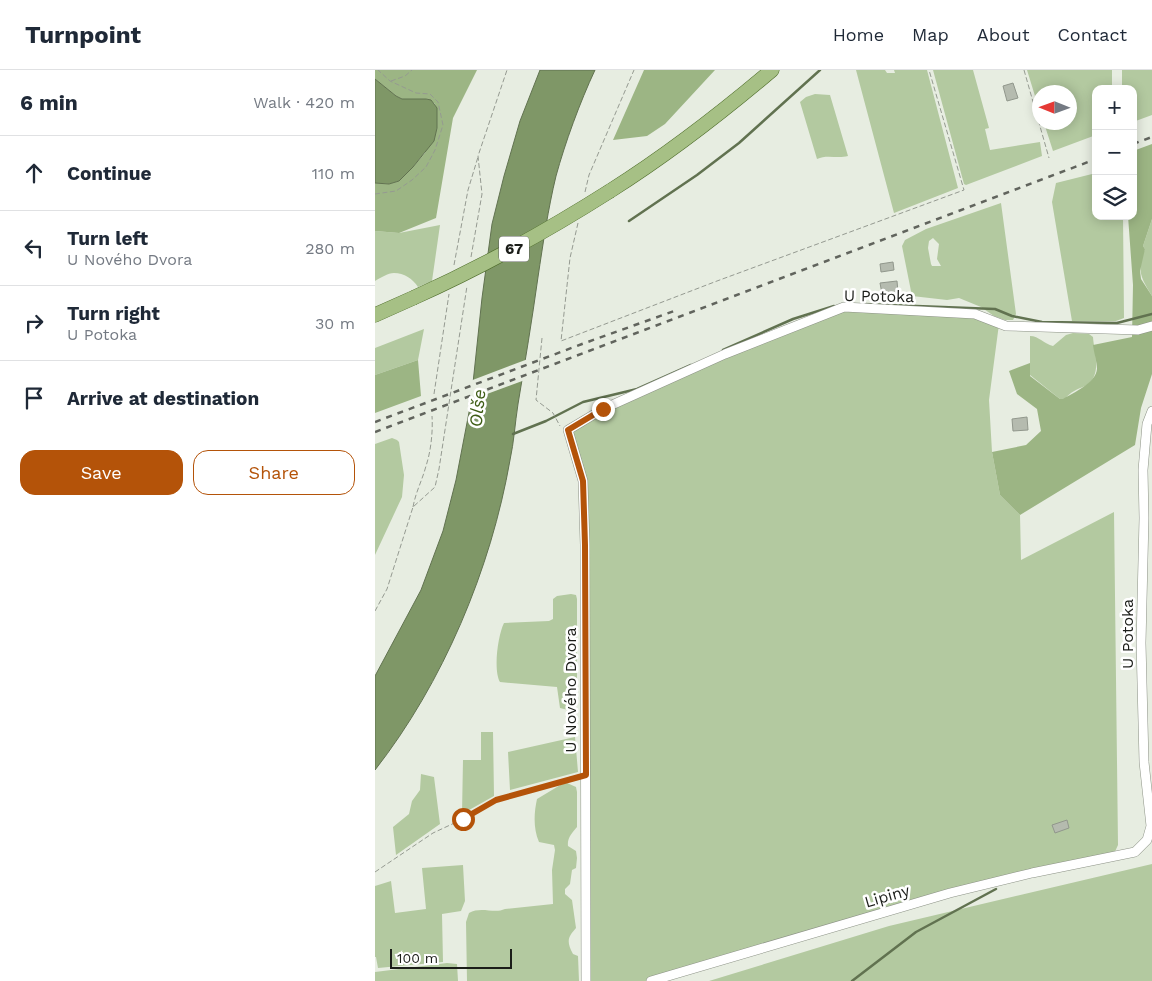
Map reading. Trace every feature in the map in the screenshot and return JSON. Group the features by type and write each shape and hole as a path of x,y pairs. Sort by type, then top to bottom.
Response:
{"main road":[{"name":"67","path":"375,315 513,249 610,192 715,118 772,70"}],"street":[{"name":"U Potoka","path":"568,430 603,409 717,358 844,307 975,314 1006,326 1138,330 1152,326"},
{"name":"U Potoka","path":"1135,852 1147,840 1151,826 1144,762 1141,643 1144,518 1143,470 1147,424 1152,411"},
{"name":"U Nového Dvora","path":"568,430 583,481 585,555 586,981"},
{"name":"Lipiny","path":"651,981 950,893 1032,873 1135,852"}],"path":[{"path":"375,194 396,191 426,167 435,150 443,125 438,102 430,94 416,93 390,81 377,70"},
{"path":"390,81 405,76 412,70"},
{"path":"471,258 482,194 478,156 507,70"},
{"path":"585,193 589,175 633,70"},
{"path":"579,221 570,258 561,342 717,281 964,190 929,70"},
{"path":"1024,70 1049,158"},
{"path":"413,507 435,487 467,282"},
{"path":"543,338 536,400 553,413 558,426 568,430"},
{"path":"375,611 387,589 413,507 416,490 427,465 433,426 432,416"},
{"path":"375,872 433,833 496,800 586,775"}],"shaded area":[{"path":"375,70 477,70 453,118 436,218 399,233 375,231 375,183 389,184 399,181 425,153 437,128 435,104 427,99 402,99 396,96 375,79"},
{"path":"644,70 715,70 665,124 647,136 613,140"},
{"path":"856,70 885,70 887,73 895,73 894,70 927,70 958,188 894,213"},
{"path":"933,70 973,70 989,128 985,129 990,150 1040,142 1042,156 966,185 964,184"},
{"path":"1027,70 1112,70 1112,85 1092,85 1092,136 1053,151 1046,130 1077,130 1077,85 1032,86"},
{"path":"1122,70 1152,70 1152,115 1137,121 1137,85 1122,85"},
{"path":"815,94 830,95 848,156 817,159 800,102 806,97"},
{"path":"1152,144 1152,219 1143,246 1145,249 1140,271 1141,279 1152,296 1152,374 1141,408 1135,445 1020,515 1000,495 992,452 1026,445 1041,431 1037,409 1017,394 1009,371 1030,363 1030,376 1060,399 1063,399 1083,387 1096,374 1097,366 1093,345 1132,337 1133,285 1128,220 1137,220 1137,150"},
{"path":"1092,174 1092,220 1123,220 1124,318 1116,321 1072,321 1052,202 1056,183"},
{"path":"1001,203 1016,314 1013,320 1005,320 994,316 981,307 959,298 947,300 912,296 902,246 905,240 926,229","holes":["933,238 939,244 937,259 941,266 932,266 928,248 929,241"]},
{"path":"1152,219 1152,296 1145,284 1140,268 1145,249 1143,246"},
{"path":"440,225 432,281 418,287 408,277 394,273 375,281 375,231 399,233"},
{"path":"844,307 975,314 999,324 989,400 992,452 1000,495 1020,515 1021,560 1114,512 1118,845 1113,856 1032,873 651,981 586,981 583,481 568,430 603,409"},
{"path":"424,329 418,360 375,375 375,348"},
{"path":"1073,333 1089,334 1093,337 1096,370 1091,382 1065,399 1060,399 1030,375 1030,336 1053,346 1066,335"},
{"path":"418,360 421,396 375,413 375,375"},
{"path":"392,438 399,442 404,475 402,497 375,555 375,444"},
{"path":"576,595 577,599 577,683 575,704 573,709 568,710 560,708 557,687 500,682 497,661 498,644 504,623 549,621 553,619 553,599 557,596"},
{"path":"481,732 493,732 494,796 462,814 463,760 481,760"},
{"path":"575,737 578,772 510,790 508,752"},
{"path":"421,774 434,777 440,824 396,855 393,827 409,814 412,801 420,790"},
{"path":"567,783 576,787 577,792 577,827 568,840 568,846 576,851 576,868 572,870 570,884 565,889 565,894 572,900 576,928 571,934 569,946 573,954 578,956 579,981 467,981 466,922 469,913 478,910 496,911 553,904 552,870 555,850 554,845 539,842 535,826 535,810 537,799"},
{"path":"1152,864 1152,981 709,981 889,926"},
{"path":"463,865 465,901 461,911 442,914 443,962 378,968 375,957 375,886 391,881 395,913 426,909 422,868"},
{"path":"447,963 457,964 458,981 375,981 375,972"}],"water":[{"name":"Olše","path":"540,70 595,70 568,136 553,188 513,446 502,501 477,583 443,662 400,736 375,770 375,676 421,590 443,531 456,480 471,402 492,224 520,121"},
{"path":"375,79 402,99 431,100 437,108 437,128 434,141 399,181 389,184 375,183"}],"pier":[{"path":"528,359 525,380 468,401 470,381"}],"building":[{"path":"1013,83 1018,98 1007,101 1003,86"},
{"path":"893,262 894,270 881,272 880,264"},
{"path":"897,281 898,292 882,294 880,283"},
{"path":"1027,417 1028,430 1013,431 1012,419"},
{"path":"1067,820 1069,828 1055,833 1052,825"}],"waterway":[{"path":"629,221 697,175 739,143 820,70"},
{"path":"864,304 995,309 1012,316 1042,322 1117,323 1152,314"},
{"path":"723,350 793,319 834,306"},
{"path":"513,434 546,421 583,402 637,389 691,365"},
{"path":"852,981 916,932 996,889"}],"railway":[{"path":"1137,143 1152,137"},
{"path":"375,432 1092,161"},
{"path":"375,422 677,310"}],"route":[{"path":"463,819 496,800 526,790 586,775 583,481 568,430 603,409"}]}
